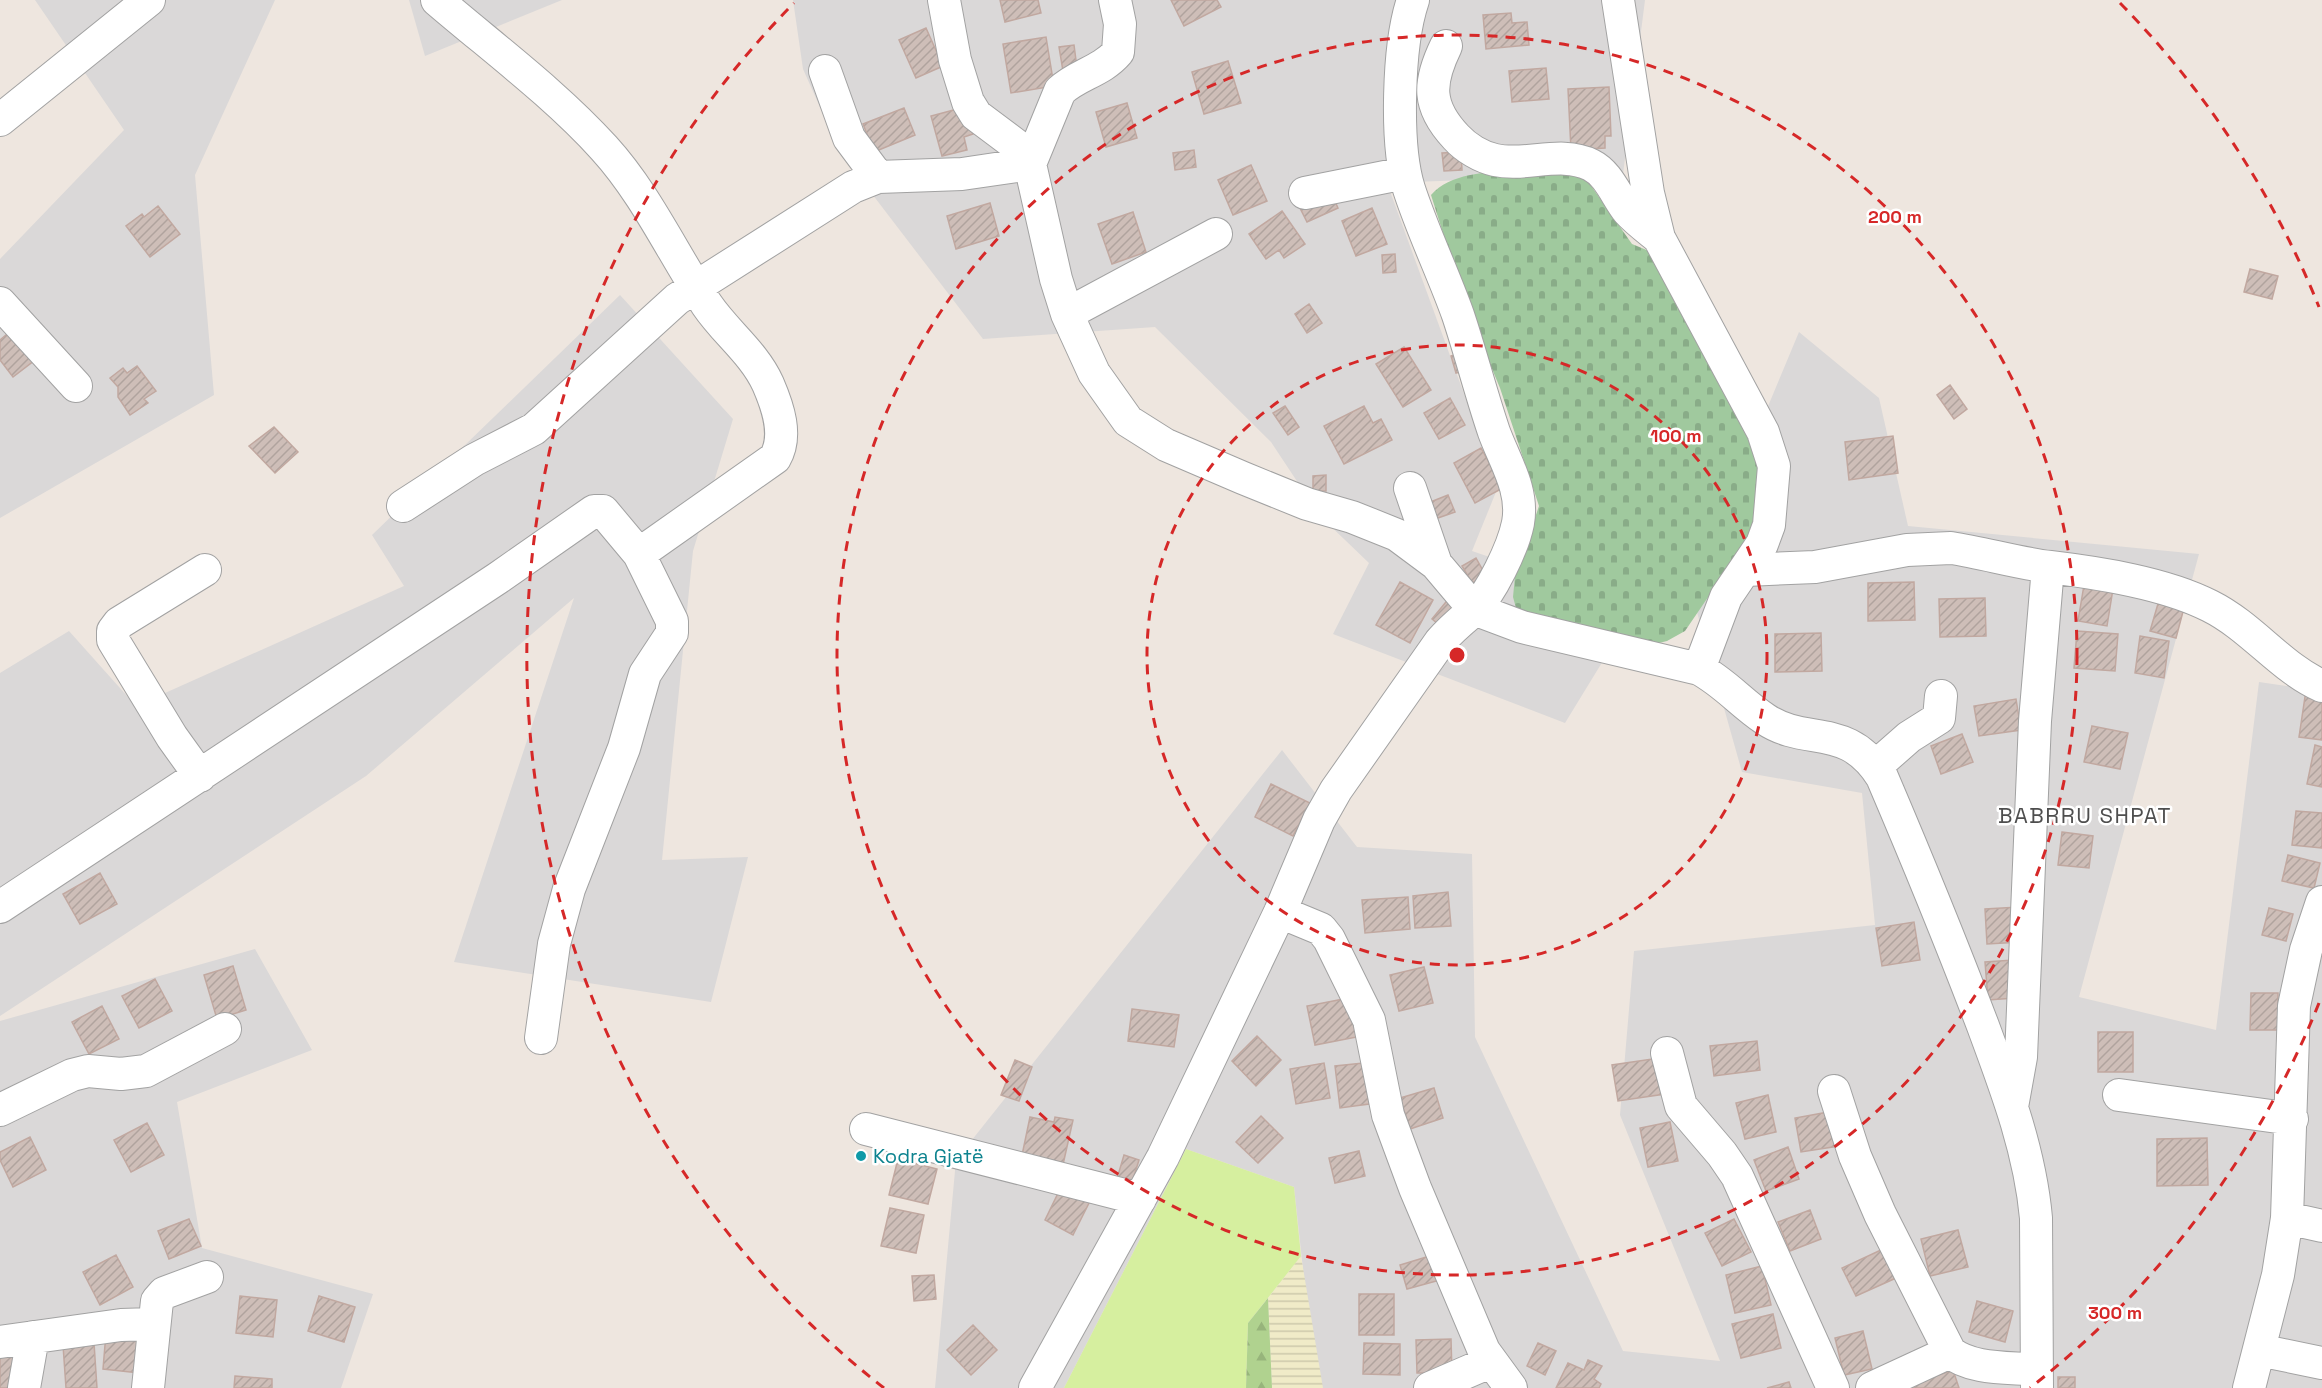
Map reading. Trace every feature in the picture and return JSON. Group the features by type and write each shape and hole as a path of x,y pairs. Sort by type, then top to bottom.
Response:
{"street":[{"path":"0,120 149,0"},
{"path":"437,0 577,121 606,150 706,303 756,363 768,385 781,423 780,450 765,468 639,554"},
{"path":"944,0 956,60 968,102 976,115 1016,145 1030,164 1056,279 1067,314 1094,373 1110,400 1128,421 1147,436 1306,504 1378,526 1416,547 1436,564 1474,609 1522,627 1698,669 1722,682 1767,720 1852,746 1876,766 1954,950 2012,1108 2034,1194 2037,1379 1959,1359 1950,1352 1880,1214 1855,1156 1834,1090"},
{"path":"1030,164 1060,91 1069,82 1098,71 1118,52 1120,24 1115,0"},
{"path":"1035,1388 1140,1198 1204,1075 1280,912 1319,820 1336,790 1440,642 1474,609 1500,568 1518,523 1519,495 1494,431 1458,316 1405,173 1401,147 1403,71 1405,35 1413,0"},
{"path":"1618,0 1648,193 1659,238 1771,450 1774,466 1774,488 1769,525 1762,544 1726,597 1698,669"},
{"path":"1446,46 1435,68 1433,89 1435,108 1443,123 1461,142 1480,155 1497,161 1546,159 1578,161 1591,165 1602,173 1629,211 1659,238"},
{"path":"825,71 849,138 878,177"},
{"path":"403,506 474,460 534,429 653,319 696,285 844,193 878,177 962,174 1030,164"},
{"path":"1305,193 1405,173"},
{"path":"1067,314 1216,234"},
{"path":"0,303 76,386"},
{"path":"1410,488 1436,564"},
{"path":"0,907 489,585 594,511 603,511 608,514 639,554 672,621 672,633 645,674 624,748 569,889 554,944 541,1038"},
{"path":"1746,570 1815,567 1930,547 1984,553 2048,567 2103,575 2190,597 2212,606 2250,631 2292,668 2322,686"},
{"path":"2012,1108 2021,1057 2035,721 2048,567"},
{"path":"200,776 172,736 113,640 113,632 119,623 205,570"},
{"path":"1876,766 1909,737 1939,718 1941,696"},
{"path":"2248,1388 2278,1275 2287,1218 2292,1119 2292,1033 2309,992 2306,950 2322,905"},
{"path":"1280,912 1321,929 1329,939 1369,1020 1388,1115 1415,1188 1490,1362 1510,1388"},
{"path":"0,1110 72,1075 88,1071 121,1074 146,1071 225,1029"},
{"path":"1667,1053 1681,1106 1711,1140 1737,1176 1833,1388"},
{"path":"2119,1095 2292,1119"},
{"path":"866,1129 1140,1198"},
{"path":"2287,1218 2322,1226"},
{"path":"148,1388 157,1301 164,1293 207,1276"},
{"path":"0,1342 120,1325 153,1324"},
{"path":"24,1388 33,1337"},
{"path":"2259,1350 2322,1363"},
{"path":"1872,1388 1950,1352"},
{"path":"1430,1388 1490,1362"}],"shaded area":[{"path":"35,0 275,0 195,175 214,395 0,518 0,259 124,130"},
{"path":"409,0 562,0 425,56"},
{"path":"793,0 1645,0 1623,174 1387,183 1498,487 1472,551 1636,607 1565,723 1333,634 1369,563 1320,516 1271,442 1155,327 983,339 840,152 803,69"},
{"path":"620,295 733,419 693,551 662,860 748,857 711,1002 454,962 574,598 366,776 0,1016 0,673 69,631 136,706 404,586 372,535"},
{"path":"1799,332 1879,398 1908,526 2199,554 2079,997 2216,1030 2259,682 2322,691 2322,1388 1316,1388 1294,1187 1186,1149 1064,1388 935,1388 956,1160 1282,750 1357,847 1472,854 1475,1037 1623,1351 1720,1361 1620,1115 1634,951 1875,925 1862,793 1742,772 1691,591"},
{"path":"255,949 312,1050 177,1102 202,1248 373,1294 341,1388 0,1388 0,1021"},
{"path":"1301,1256 1323,1388 1272,1388 1268,1298"}],"green space":[{"path":"1513,169 1580,170 1632,244 1649,251 1746,432 1759,464 1758,509 1745,543 1685,631 1667,641 1651,645 1550,622 1516,608 1513,597 1515,576 1539,506 1500,388 1467,309 1431,195 1448,182 1458,178"},
{"path":"1186,1149 1294,1187 1301,1256 1248,1323 1246,1388 1064,1388"},
{"path":"1268,1298 1272,1388 1246,1388 1248,1323"}],"building":[{"path":"1000,0 1038,0 1041,13 1005,22"},
{"path":"1171,0 1217,0 1221,7 1184,26"},
{"path":"1511,13 1512,23 1527,22 1529,45 1486,49 1483,15"},
{"path":"926,28 943,66 916,78 899,40"},
{"path":"1046,37 1054,86 1011,93 1003,44"},
{"path":"1074,45 1077,68 1063,71 1059,47"},
{"path":"1228,61 1241,103 1204,114 1192,72"},
{"path":"1546,68 1549,99 1512,102 1509,71"},
{"path":"1609,87 1611,136 1605,136 1605,148 1571,150 1568,89"},
{"path":"1127,103 1137,138 1106,147 1096,112"},
{"path":"965,107 973,134 964,137 967,150 942,156 931,116"},
{"path":"904,108 915,135 874,152 863,124"},
{"path":"1194,150 1196,167 1175,170 1173,153"},
{"path":"1461,152 1462,170 1444,171 1442,153"},
{"path":"1251,165 1267,201 1233,215 1218,180"},
{"path":"1331,192 1338,208 1307,222 1299,206"},
{"path":"990,203 999,236 956,249 947,216"},
{"path":"158,206 180,234 150,257 126,226 142,214 144,217"},
{"path":"1372,208 1387,244 1356,256 1342,221"},
{"path":"1282,211 1305,244 1284,258 1279,250 1266,259 1249,234"},
{"path":"1133,212 1146,252 1112,264 1098,224"},
{"path":"1395,254 1396,272 1383,273 1382,255"},
{"path":"2250,269 2278,276 2272,299 2244,292"},
{"path":"1309,304 1322,323 1307,333 1295,314"},
{"path":"12,330 35,360 13,377 0,360 0,340"},
{"path":"1404,347 1431,390 1403,407 1376,364"},
{"path":"1463,352 1468,370 1456,373 1451,356"},
{"path":"137,366 156,391 144,399 148,403 130,415 118,397 118,387 110,378 123,368 127,373"},
{"path":"1950,385 1967,409 1954,419 1937,395"},
{"path":"1450,398 1465,425 1439,439 1424,413"},
{"path":"1285,406 1299,427 1288,435 1273,413"},
{"path":"1364,406 1373,423 1381,419 1392,440 1344,464 1324,426"},
{"path":"274,427 298,452 275,473 249,446"},
{"path":"1893,436 1898,473 1849,480 1845,442"},
{"path":"1481,448 1503,488 1475,503 1454,463"},
{"path":"1326,475 1326,491 1313,491 1313,476"},
{"path":"1448,495 1455,512 1435,519 1428,503"},
{"path":"1476,558 1486,576 1472,583 1462,566"},
{"path":"1400,582 1433,600 1410,643 1376,625"},
{"path":"1914,582 1915,620 1868,621 1868,583"},
{"path":"2084,585 2113,589 2107,626 2078,621"},
{"path":"1450,597 1462,607 1444,629 1432,619"},
{"path":"2160,597 2185,604 2176,638 2150,631"},
{"path":"1985,598 1986,636 1940,637 1939,599"},
{"path":"2077,631 2118,634 2115,671 2074,668"},
{"path":"1821,633 1822,671 1775,672 1775,634"},
{"path":"2140,636 2169,641 2164,678 2135,673"},
{"path":"2306,690 2322,692 2322,740 2299,737"},
{"path":"2016,699 2021,730 1979,736 1974,706"},
{"path":"2092,726 2128,733 2120,769 2084,762"},
{"path":"1962,734 1973,762 1941,774 1931,746"},
{"path":"2315,745 2322,747 2322,787 2307,784"},
{"path":"1271,784 1310,803 1293,836 1255,817"},
{"path":"2296,811 2322,813 2322,848 2292,845"},
{"path":"2062,832 2093,836 2089,868 2058,865"},
{"path":"2288,855 2320,863 2314,888 2282,881"},
{"path":"100,873 117,904 80,924 63,894"},
{"path":"1448,892 1451,926 1415,928 1413,896"},
{"path":"1408,897 1410,929 1365,933 1362,900"},
{"path":"2019,907 2021,942 1987,944 1985,909"},
{"path":"2269,908 2293,914 2286,941 2262,935"},
{"path":"1914,922 1920,960 1882,966 1876,928"},
{"path":"2013,960 2015,998 1988,1000 1985,962"},
{"path":"233,966 246,1010 217,1019 204,975"},
{"path":"1424,967 1433,1003 1399,1011 1390,975"},
{"path":"155,979 172,1011 139,1028 122,996"},
{"path":"2251,993 2278,993 2278,1030 2250,1030"},
{"path":"1354,997 1362,1036 1315,1045 1307,1006"},
{"path":"102,1006 119,1039 89,1054 72,1022"},
{"path":"1132,1009 1179,1015 1174,1047 1128,1041"},
{"path":"2098,1032 2133,1032 2133,1072 2098,1072"},
{"path":"1257,1036 1281,1060 1256,1086 1232,1061"},
{"path":"1757,1041 1760,1070 1714,1076 1710,1046"},
{"path":"1659,1058 1665,1094 1618,1101 1612,1065"},
{"path":"1015,1060 1032,1067 1019,1101 1001,1095"},
{"path":"1324,1063 1330,1098 1296,1104 1290,1069"},
{"path":"1363,1063 1369,1104 1340,1108 1335,1066"},
{"path":"1434,1088 1443,1118 1410,1129 1400,1098"},
{"path":"1768,1095 1776,1132 1745,1139 1736,1103"},
{"path":"1834,1111 1839,1146 1801,1152 1795,1118"},
{"path":"1261,1116 1283,1138 1258,1163 1236,1142"},
{"path":"1030,1117 1054,1122 1055,1117 1073,1120 1062,1169 1021,1160"},
{"path":"1670,1122 1678,1161 1648,1167 1640,1128"},
{"path":"147,1123 164,1155 131,1172 114,1140"},
{"path":"30,1137 46,1170 13,1187 0,1160 0,1152"},
{"path":"2207,1138 2208,1185 2157,1186 2157,1139"},
{"path":"1788,1147 1799,1179 1766,1191 1754,1160"},
{"path":"1359,1151 1365,1176 1335,1183 1329,1158"},
{"path":"1124,1155 1139,1160 1131,1186 1116,1182"},
{"path":"898,1159 937,1169 928,1204 889,1195"},
{"path":"1062,1185 1091,1199 1073,1235 1045,1220"},
{"path":"890,1208 924,1215 916,1253 881,1246"},
{"path":"1810,1210 1821,1239 1790,1251 1778,1222"},
{"path":"189,1219 201,1246 169,1259 158,1231"},
{"path":"1734,1219 1751,1252 1722,1266 1705,1233"},
{"path":"1958,1230 1968,1267 1930,1276 1921,1239"},
{"path":"1883,1249 1896,1278 1856,1296 1842,1268"},
{"path":"116,1255 133,1287 100,1305 83,1272"},
{"path":"1433,1255 1440,1280 1407,1289 1400,1265"},
{"path":"1762,1266 1771,1305 1735,1313 1726,1275"},
{"path":"934,1275 936,1299 914,1301 912,1276"},
{"path":"1359,1294 1394,1294 1394,1335 1359,1335"},
{"path":"240,1296 277,1300 273,1337 236,1333"},
{"path":"319,1296 355,1307 344,1342 308,1331"},
{"path":"1977,1301 2013,1311 2005,1342 1969,1332"},
{"path":"1773,1314 1781,1348 1741,1358 1732,1324"},
{"path":"973,1325 997,1350 971,1375 947,1350"},
{"path":"1863,1331 1872,1369 1844,1375 1835,1338"},
{"path":"106,1333 143,1336 139,1373 103,1369"},
{"path":"1451,1339 1452,1373 1417,1373 1416,1340"},
{"path":"94,1343 97,1388 66,1388 63,1345"},
{"path":"1364,1343 1400,1344 1400,1375 1363,1374"},
{"path":"1538,1343 1556,1351 1545,1375 1527,1366"},
{"path":"0,1356 25,1359 22,1388 0,1388"},
{"path":"1588,1360 1602,1366 1594,1379 1601,1384 1599,1388 1556,1388 1568,1363 1584,1370"},
{"path":"1953,1370 1959,1388 1904,1387"},
{"path":"235,1376 272,1379 272,1388 234,1388"},
{"path":"2058,1377 2075,1377 2075,1388 2058,1388"},
{"path":"1789,1382 1791,1388 1767,1388"}],"place":[{"name":"Kodra Gjatë","path":"861,1156"}],"district":[{"name":"BABRRU SHPAT","path":"2085,815"}]}
